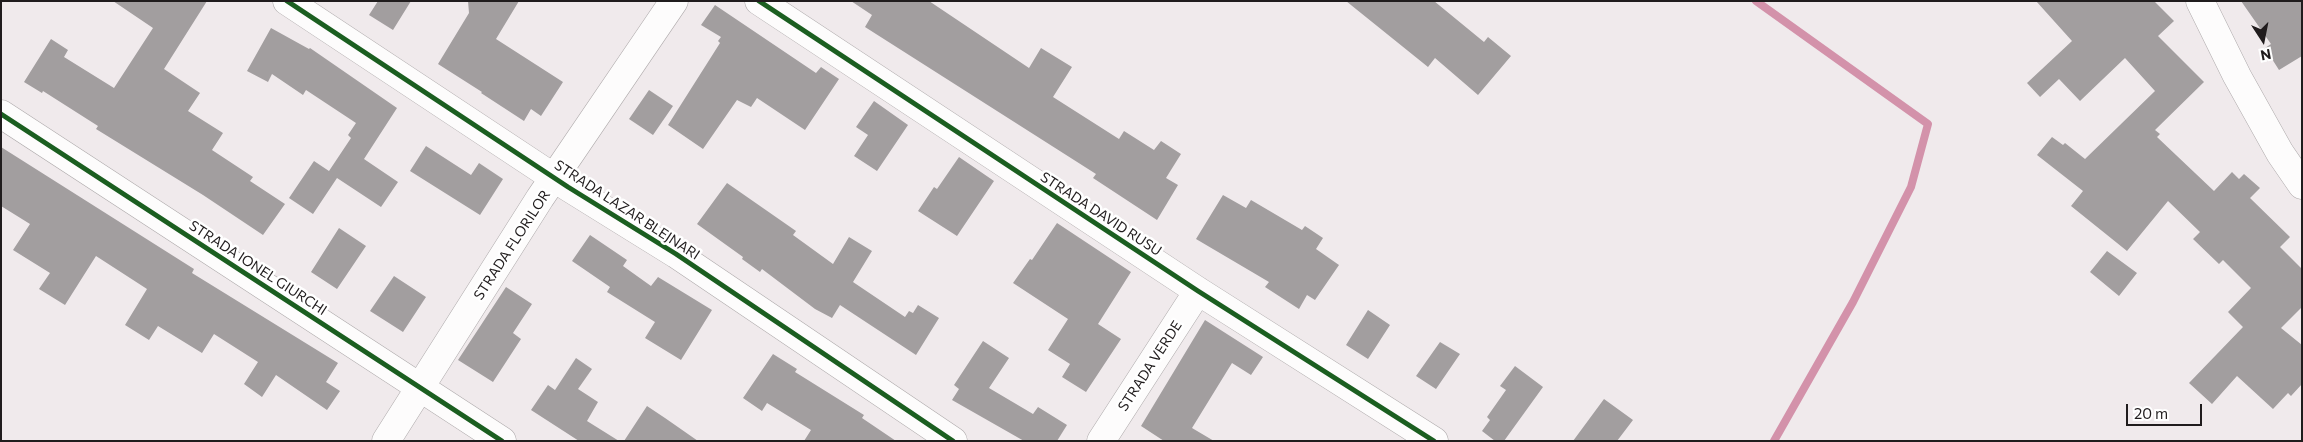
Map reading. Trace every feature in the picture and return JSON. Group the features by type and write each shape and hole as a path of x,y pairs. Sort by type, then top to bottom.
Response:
{"street":[{"name":"STRADA LAZAR BLEJNARI","path":"287,1 555,178 676,254 953,441"},
{"name":"STRADA FLORILOR","path":"386,441 422,388 540,198 674,1"},
{"name":"STRADA DAVID RUSU","path":"759,1 1198,291 1434,441"},
{"path":"2200,1 2237,76 2280,153 2302,185"},
{"name":"STRADA IONEL GIURCHI","path":"1,114 502,441"},
{"name":"STRADA VERDE","path":"1101,441 1198,291"}],"building":[{"path":"113,1 207,1 164,69 200,93 188,111 223,133 212,150 253,177 250,181 285,204 263,235 203,195 96,129 98,126 43,91 42,93 24,82 51,39 68,50 64,57 114,88 153,28"},
{"path":"378,1 411,1 393,30 369,15"},
{"path":"468,1 519,1 496,39 563,82 541,116 531,109 524,121 438,64 469,13"},
{"path":"851,1 929,1 1029,68 1041,48 1072,67 1053,97 1119,139 1124,131 1154,150 1161,141 1181,154 1166,178 1178,185 1157,220 1093,178 1096,174 865,27 872,15"},
{"path":"1346,1 1434,1 1484,42 1488,37 1511,56 1478,95 1435,58 1428,67"},
{"path":"2036,1 2154,1 2174,21 2158,36 2204,82 2155,130 2160,134 2157,137 2214,191 2232,172 2239,179 2244,174 2260,188 2250,198 2290,237 2280,247 2302,269 2302,307 2281,328 2302,345 2302,384 2291,396 2288,393 2273,409 2237,376 2212,404 2189,383 2243,327 2228,312 2251,288 2223,260 2219,264 2193,239 2200,232 2168,201 2127,251 2071,206 2083,191 2037,155 2052,137 2063,145 2065,143 2085,159 2155,91 2125,58 2080,101 2059,79 2040,97 2027,83 2072,41"},
{"path":"2241,1 2302,1 2302,56 2279,70 2265,48 2271,44"},
{"path":"715,5 816,73 821,67 839,79 805,130 757,98 751,107 737,100 703,149 668,125 720,43 718,41 721,37 701,25"},
{"path":"271,28 310,48 397,108 364,159 398,182 381,207 337,178 313,214 289,198 314,161 329,171 351,138 348,135 356,123 306,90 303,95 272,74 268,82 247,71"},
{"path":"649,90 673,106 653,135 629,119"},
{"path":"874,101 908,125 877,171 854,156 868,135 856,127"},
{"path":"426,146 471,175 479,163 503,179 480,215 410,171"},
{"path":"1,147 194,269 192,273 338,363 326,382 340,391 327,410 276,375 262,397 244,384 258,362 214,334 202,353 158,326 149,340 125,325 147,289 96,256 65,305 39,289 50,273 13,250 30,224 1,206"},
{"path":"959,157 994,181 957,236 918,211 934,187 937,189"},
{"path":"727,183 796,231 793,235 833,264 849,237 872,251 853,282 905,317 909,311 913,313 918,305 939,318 916,355 840,305 832,318 815,309 762,269 760,272 742,259 743,257 697,224"},
{"path":"1223,195 1246,208 1251,200 1302,230 1305,226 1323,238 1316,249 1339,265 1315,300 1307,295 1299,309 1265,287 1269,282 1196,239"},
{"path":"1057,223 1131,272 1098,324 1121,339 1086,392 1062,377 1070,364 1048,350 1068,319 1013,283 1030,259 1032,260"},
{"path":"339,228 366,246 337,289 311,272"},
{"path":"590,235 627,260 623,266 651,286 658,277 712,310 681,360 645,338 655,322 607,292 610,287 572,261"},
{"path":"2107,251 2137,273 2119,296 2090,272"},
{"path":"394,276 426,297 403,332 370,311"},
{"path":"506,287 532,304 513,333 521,339 493,382 458,360"},
{"path":"1368,310 1390,325 1368,359 1346,345"},
{"path":"1205,320 1263,357 1251,375 1232,363 1192,428 1214,441 1164,441 1141,426"},
{"path":"983,341 1009,358 989,388 1033,414 1038,407 1067,425 1057,441 1024,441 952,400 959,389 954,385"},
{"path":"1440,342 1460,354 1436,389 1416,376"},
{"path":"773,354 797,369 795,372 864,415 862,418 896,441 804,441 811,430 767,403 762,411 743,398"},
{"path":"576,358 592,369 578,389 598,402 587,421 619,441 579,441 531,410 548,385 555,390"},
{"path":"1515,366 1543,387 1504,441 1495,441 1482,431 1490,420 1487,417 1506,390 1500,386"},
{"path":"1604,399 1633,420 1617,441 1573,441"},
{"path":"647,406 665,418 698,441 624,441"}],"waterway":[{"path":"1756,1 1928,124 1911,187 1853,302 1774,441"}],"cycle path":[{"path":"287,1 568,187 676,254 953,441"},
{"path":"759,1 1198,291 1434,441"},
{"path":"1,114 502,441"}]}
